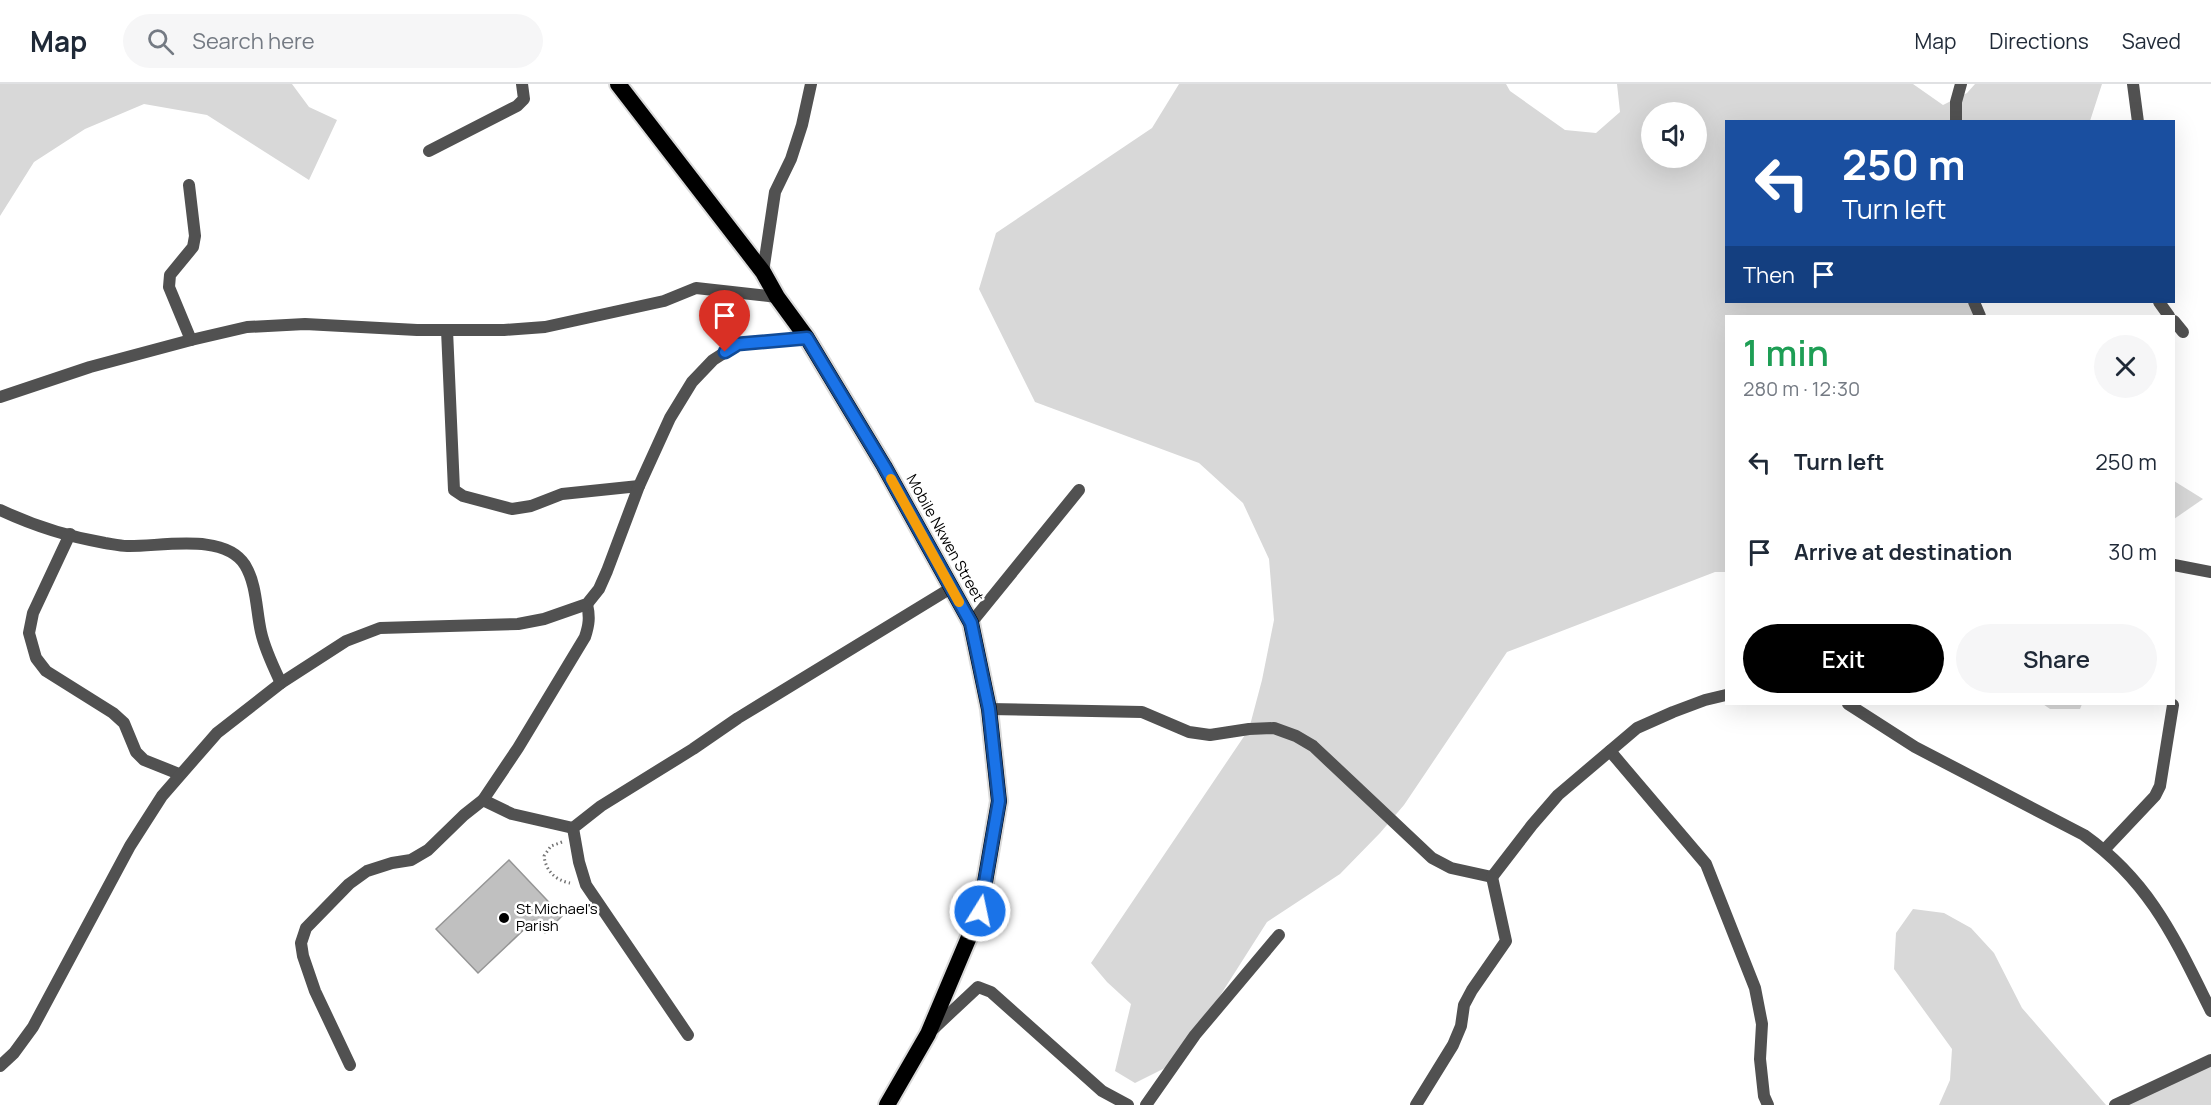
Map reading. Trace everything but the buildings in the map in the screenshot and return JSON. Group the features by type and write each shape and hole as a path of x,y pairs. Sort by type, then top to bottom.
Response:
{"highway":[{"name":"Mobile Nkwen Street","path":"618,84 763,272 777,297 807,338 884,466 971,623 989,709 999,801 980,911 928,1034 887,1105"}],"street":[{"path":"429,151 517,106 524,99 522,84"},
{"path":"763,272 775,192 791,159 812,84"},
{"path":"1956,120 1956,102 1961,84"},
{"path":"2133,84 2138,120"},
{"path":"189,185 195,236 193,247 170,275 169,287 191,340"},
{"path":"0,397 90,367 247,327 305,324 504,330 545,327 664,302 696,288 777,297"},
{"path":"2175,322 2183,332"},
{"path":"447,330 454,490 463,496 512,509 531,506 562,494 639,486"},
{"path":"0,1066 14,1053 33,1027 130,846 162,796 217,733 281,683 346,641 380,628 518,624 544,619 587,604 607,571 639,486 670,418 692,382 713,360 738,344 807,338"},
{"path":"971,623 1079,490"},
{"path":"0,510 26,522 126,546 203,543 225,549 243,563 252,581 261,631 267,652 281,683"},
{"path":"70,534 33,613 29,633 36,658 46,671 113,713 124,723 136,752 144,760 179,774"},
{"path":"2175,565 2211,572"},
{"path":"574,832 601,806 738,718 951,588"},
{"path":"350,1065 315,992 303,956 301,943 306,928 349,884 367,871 411,860 428,850 483,800 518,748 585,637 589,625 587,604"},
{"path":"1416,1105 1453,1044 1461,1026 1464,1005 1472,990 1506,941 1492,877 1558,795 1637,728 1705,700 1725,695"},
{"path":"1850,705 1915,747 2084,835 2104,850 2142,888 2167,923 2211,1011"},
{"path":"2104,850 2155,796 2160,786 2173,705"},
{"path":"989,709 1142,712 1189,732 1210,735 1274,728 1296,736 1320,752 1432,858 1451,868 1492,877"},
{"path":"1610,751 1706,864 1755,988 1762,1024 1761,1059 1764,1096 1768,1105"},
{"path":"483,800 512,814 574,832"},
{"path":"574,832 586,885 688,1035"},
{"path":"1146,1105 1195,1035 1279,935"},
{"path":"928,1034 978,987 1000,999 1102,1091 1128,1105"},
{"path":"2115,1105 2211,1060"}],"path":[{"path":"574,832 551,846 543,856 545,867 556,878 586,885"}],"shaded area":[{"path":"0,84 292,84 309,107 337,120 309,180 207,115 144,104 85,129 34,162 0,216"},
{"path":"1179,84 1506,84 1510,91 1565,130 1596,133 1620,112 1617,84 1913,84 1943,105 1967,93 1975,84 2102,84 2090,120 1725,120 1725,303 1974,303 1980,315 1725,315 1725,572 1715,572 1507,652 1404,805 1380,833 1340,874 1267,922 1175,1063 1135,1083 1115,1071 1131,1004 1107,982 1091,963 1249,729 1274,620 1269,559 1243,503 1199,463 1035,402 979,289 996,233 1152,128"},
{"path":"2175,482 2203,499 2175,518"},
{"path":"2044,705 2082,705 2080,709 2050,709"},
{"path":"1913,909 1944,913 1971,928 1994,953 2022,1008 2106,1105 1939,1105 1950,1080 1952,1049 1894,969 1896,933"},
{"path":"2211,1060 2211,1105 2115,1105"}],"slow traffic":[{"path":"891,479 959,602"}],"place":[{"name":"St Michael's Parish","path":"504,918"}],"route":[{"path":"725,352 738,344 807,338 884,466 971,623 989,709 999,801 980,911"}]}
